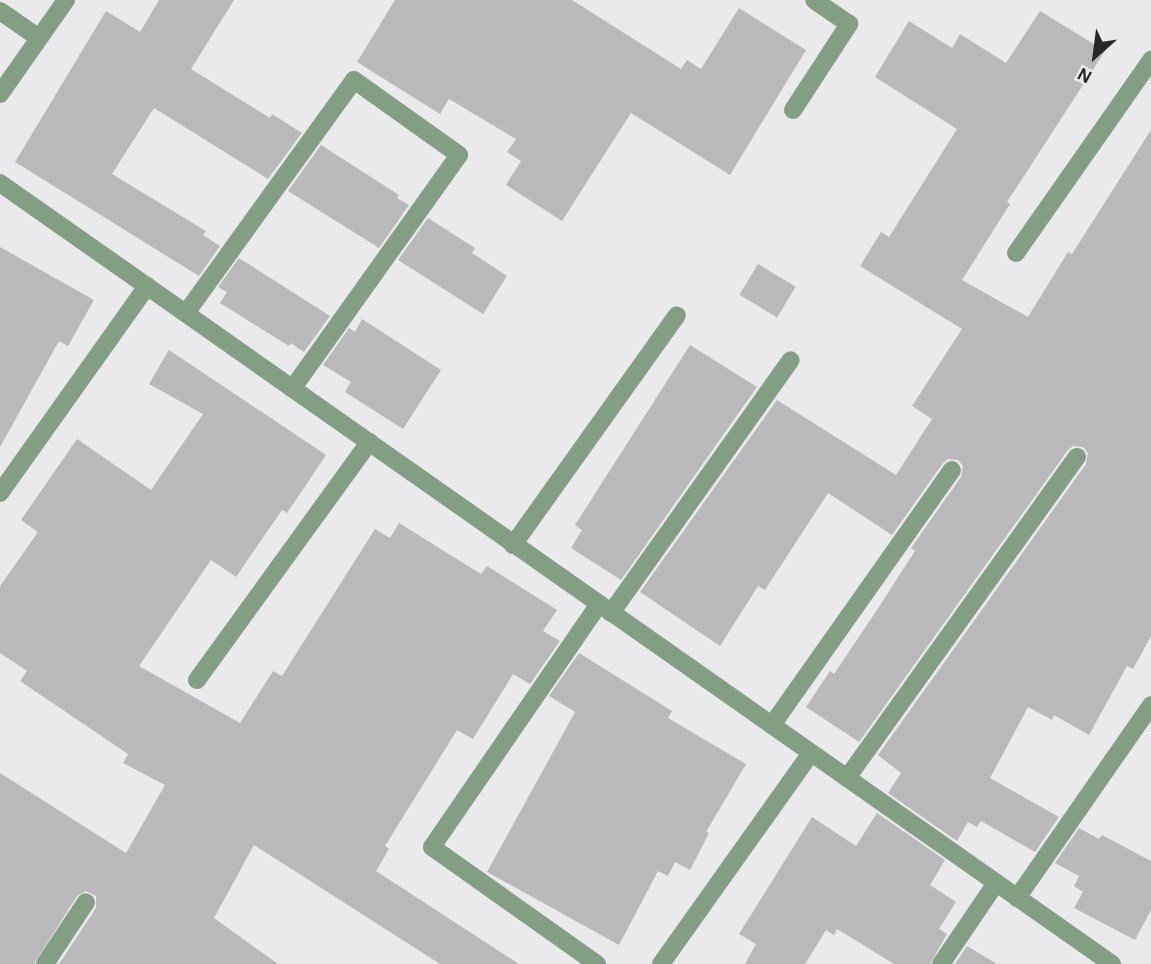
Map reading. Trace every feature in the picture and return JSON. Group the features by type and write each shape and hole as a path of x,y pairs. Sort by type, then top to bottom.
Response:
{"street":[{"path":"0,94 66,0"},
{"path":"793,110 849,24 814,0"},
{"path":"0,11 39,38"},
{"path":"1016,253 1151,60"},
{"path":"186,313 354,80 459,155 292,389"},
{"path":"0,183 1112,964"},
{"path":"0,493 146,286"},
{"path":"513,545 677,315"},
{"path":"597,964 432,848 605,609 791,360"},
{"path":"197,680 369,442"},
{"path":"847,778 1077,457"},
{"path":"772,725 953,470"},
{"path":"1017,898 1151,705"},
{"path":"661,964 811,753"},
{"path":"941,964 996,883"},
{"path":"45,964 86,902"}],"building":[{"path":"159,0 234,0 191,69 270,118 272,114 302,133 268,179 154,108 112,174 206,231 203,235 220,246 199,276 15,162 106,11 140,32"},
{"path":"395,0 572,0 681,69 687,60 701,69 739,8 806,50 730,175 631,113 562,221 506,185 521,161 507,152 516,139 449,99 440,114 357,62"},
{"path":"1040,11 1105,51 1007,202 1010,204 962,280 1028,317 1068,252 1072,254 1151,130 1151,636 1133,669 1127,666 1089,735 1054,715 1052,720 1028,707 990,778 1059,817 1035,852 981,821 977,827 968,822 957,841 888,793 901,773 878,755 1086,464 1088,453 1083,447 1073,446 1068,450 859,742 806,707 830,671 834,674 915,551 911,548 961,477 963,466 958,460 948,459 943,463 892,535 828,493 765,590 758,586 720,646 640,592 777,400 896,475 932,419 912,406 962,329 860,266 881,232 889,237 957,129 875,77 909,21 952,48 960,34 1006,63"},
{"path":"321,145 399,195 397,198 409,205 379,248 288,191"},
{"path":"428,218 475,248 472,253 507,276 483,314 398,260"},
{"path":"0,247 94,300 68,346 59,341 0,447"},
{"path":"239,258 330,316 304,352 291,343 289,346 220,303 227,292 218,287"},
{"path":"758,264 796,287 777,318 739,295"},
{"path":"362,319 441,370 403,429 345,392 351,382 323,365 349,328 355,332"},
{"path":"690,345 757,387 621,580 571,548 582,530 575,525"},
{"path":"169,350 326,455 287,513 282,510 236,577 211,560 139,666 240,723 273,671 282,676 375,529 390,538 399,523 481,574 487,566 557,610 543,631 560,641 530,684 513,674 473,739 457,730 385,846 389,849 376,871 519,964 440,964 254,845 214,918 278,964 59,964 96,908 96,896 86,891 77,896 34,964 0,964 0,773 126,853 165,785 123,763 128,754 20,681 27,671 0,653 0,586 38,532 21,520 77,439 151,490 203,414 149,384"},
{"path":"579,653 672,711 668,718 746,764 706,832 709,833 690,870 675,862 668,876 658,871 619,945 487,872 575,712 549,696"},
{"path":"877,813 945,860 930,885 956,902 939,929 947,934 930,964 894,964 837,929 834,935 826,930 805,964 745,964 756,944 739,934 812,817 856,846"},
{"path":"1079,828 1099,839 1102,835 1151,861 1151,910 1135,940 1074,908 1083,892 1074,886 1079,876 1055,863"},
{"path":"967,946 997,964 955,964"}]}
